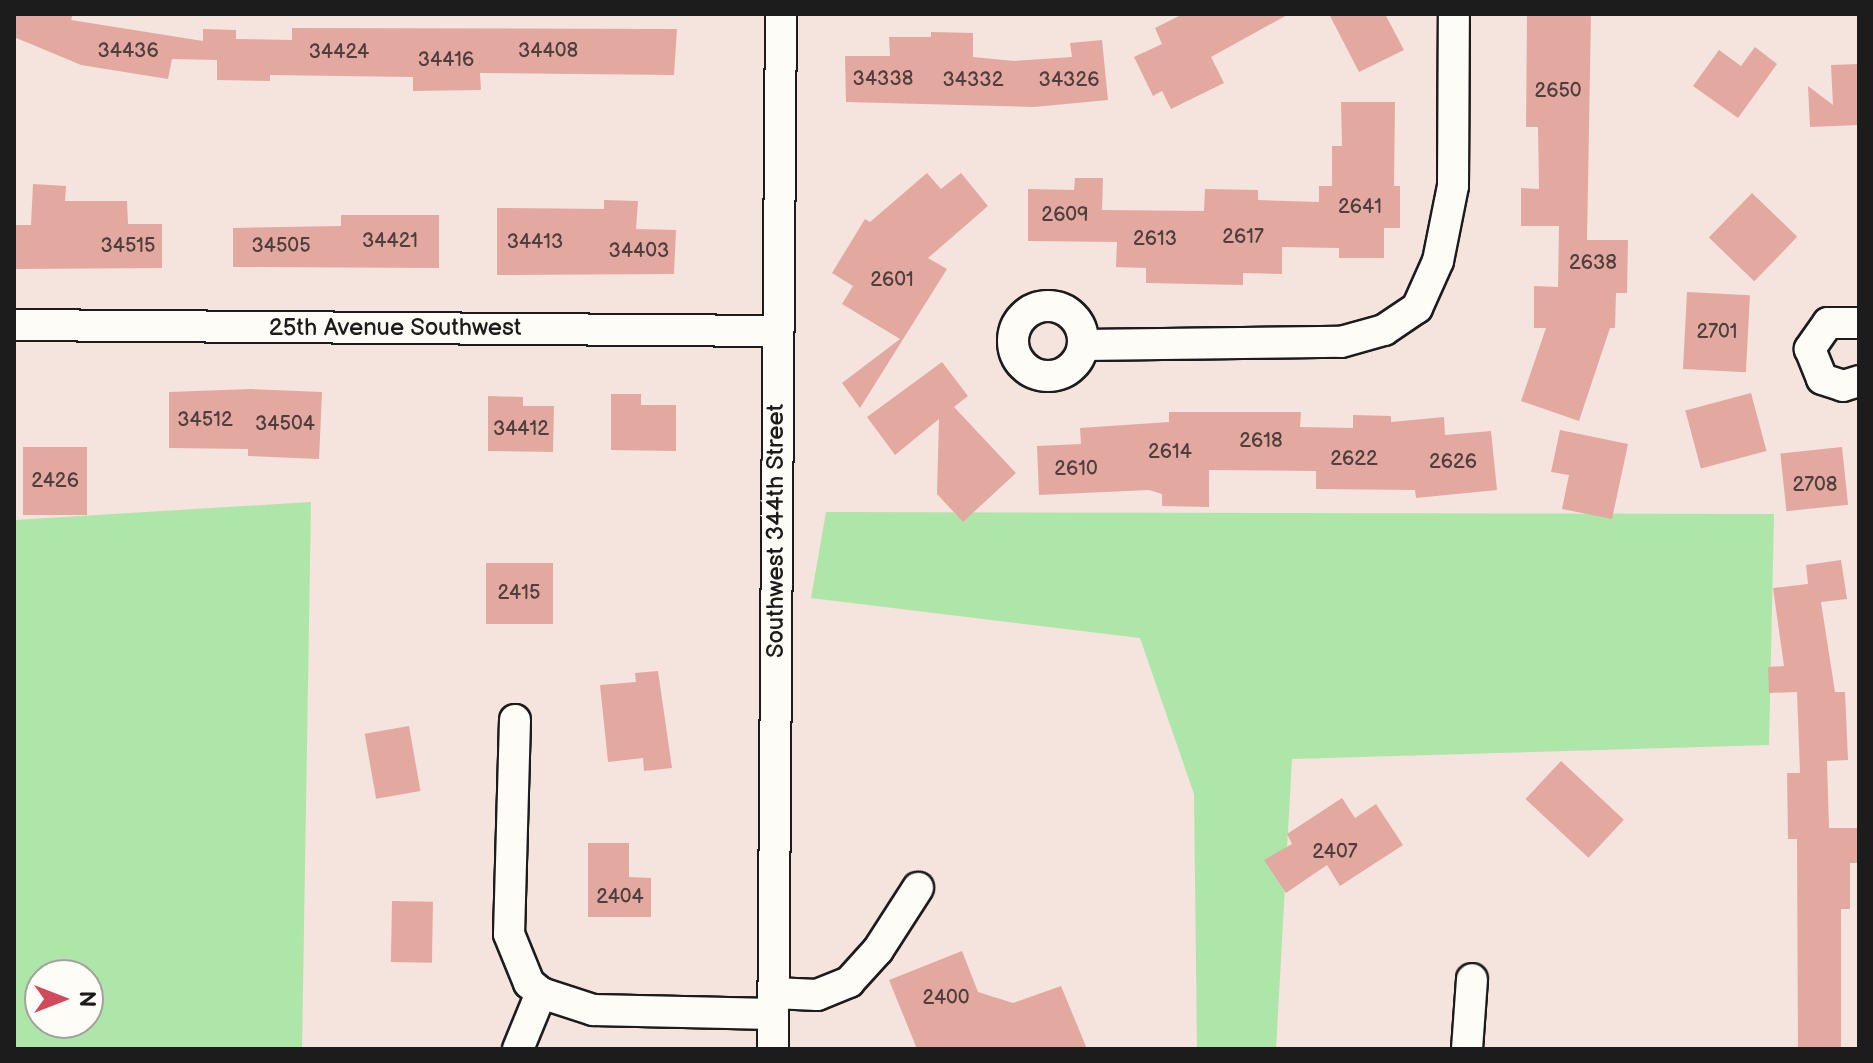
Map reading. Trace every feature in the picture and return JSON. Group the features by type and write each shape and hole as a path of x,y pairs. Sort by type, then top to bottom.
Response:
{"street":[{"name":"Southwest 344th Street","path":"773,1049 776,331 781,14"},
{"path":"1083,345 1341,342 1384,330 1417,308 1438,261 1453,186 1454,14"},
{"path":"1859,323 1828,323 1810,349 1822,379 1843,386 1859,381"},
{"name":"25th Avenue Southwest","path":"14,325 776,331"},
{"path":"515,720 509,934 535,988 518,1049"},
{"path":"535,988 593,1010 626,1013 774,1004 817,995 849,982 878,950 918,888"},
{"path":"1467,1049 1472,979"}],"green space":[{"path":"311,502 302,1049 14,1049 14,520"},
{"path":"826,512 1774,514 1769,745 1292,759 1276,1049 1197,1049 1194,794 1140,638 811,598"}],"building":[{"path":"14,14 73,14 71,20 203,41 203,29 236,30 236,39 292,40 292,28 677,29 674,75 480,73 481,90 413,91 413,77 270,75 270,81 217,80 217,60 172,59 168,79 81,65 14,37"},
{"path":"1183,14 1289,14 1211,57 1224,83 1171,109 1162,91 1153,96 1134,57 1162,44 1155,28"},
{"path":"1329,14 1385,14 1404,50 1359,72"},
{"path":"1527,14 1591,14 1587,240 1628,240 1627,293 1616,293 1615,328 1610,328 1579,421 1521,401 1546,328 1534,328 1534,286 1558,287 1559,226 1521,226 1521,188 1539,189 1538,127 1526,127"},
{"path":"931,32 973,33 973,57 1014,61 1072,57 1070,43 1102,40 1108,100 1034,107 846,102 845,56 890,56 889,37 931,37"},
{"path":"1755,47 1777,64 1738,118 1693,86 1719,50 1741,66"},
{"path":"1859,64 1859,125 1810,127 1808,86 1833,105 1831,65"},
{"path":"1341,102 1395,102 1394,186 1400,186 1400,228 1384,228 1384,258 1339,258 1339,248 1282,247 1282,274 1243,273 1243,285 1146,283 1146,268 1116,267 1117,242 1028,241 1028,189 1074,190 1075,178 1103,178 1102,210 1204,211 1205,189 1258,190 1258,200 1319,202 1319,186 1332,186 1332,146 1342,146"},
{"path":"927,173 941,189 961,173 988,206 928,258 947,269 860,408 842,383 900,339 842,304 853,286 832,273 865,219 870,222"},
{"path":"33,184 66,186 65,201 127,201 128,224 162,224 162,268 14,269 14,225 31,225"},
{"path":"1752,193 1797,237 1754,281 1709,238"},
{"path":"604,200 638,201 636,229 676,230 674,274 497,275 497,208 604,209"},
{"path":"341,215 439,215 439,268 233,267 233,228 341,226"},
{"path":"1687,292 1750,295 1746,372 1683,369"},
{"path":"942,362 968,396 954,407 1016,473 963,522 937,494 939,419 895,455 867,417"},
{"path":"251,389 322,392 319,459 248,456 248,449 169,448 169,392"},
{"path":"1751,393 1767,451 1701,469 1685,411"},
{"path":"611,394 641,394 641,405 676,405 676,451 611,450"},
{"path":"488,396 523,397 523,406 554,406 553,452 488,451"},
{"path":"1169,412 1301,412 1300,427 1353,428 1353,415 1391,416 1391,422 1444,417 1445,435 1491,431 1497,490 1416,498 1415,490 1316,489 1316,471 1209,470 1209,507 1162,506 1162,494 1149,490 1039,495 1037,446 1081,444 1080,428 1169,422"},
{"path":"1560,430 1628,444 1612,519 1562,509 1569,475 1551,472"},
{"path":"23,447 87,447 87,515 23,515"},
{"path":"1842,447 1848,505 1786,511 1780,453"},
{"path":"1841,560 1847,599 1821,602 1835,692 1845,692 1848,760 1827,761 1829,828 1857,828 1858,863 1850,863 1850,909 1841,909 1841,1049 1798,1049 1797,839 1788,839 1787,773 1800,773 1797,692 1769,693 1768,667 1784,666 1773,588 1808,584 1806,565"},
{"path":"486,563 553,563 553,624 486,624"},
{"path":"658,671 672,768 644,771 643,758 608,762 600,685 636,682 635,673"},
{"path":"409,726 420,791 376,799 365,734"},
{"path":"1561,761 1624,820 1588,858 1526,799"},
{"path":"1342,798 1355,818 1376,804 1403,845 1340,886 1327,865 1286,893 1264,860 1292,844 1287,834"},
{"path":"588,843 629,843 629,877 651,878 651,917 588,917"},
{"path":"392,901 433,902 432,963 391,962"},
{"path":"962,951 978,992 1013,1003 1061,986 1087,1049 917,1049 889,980"}]}
